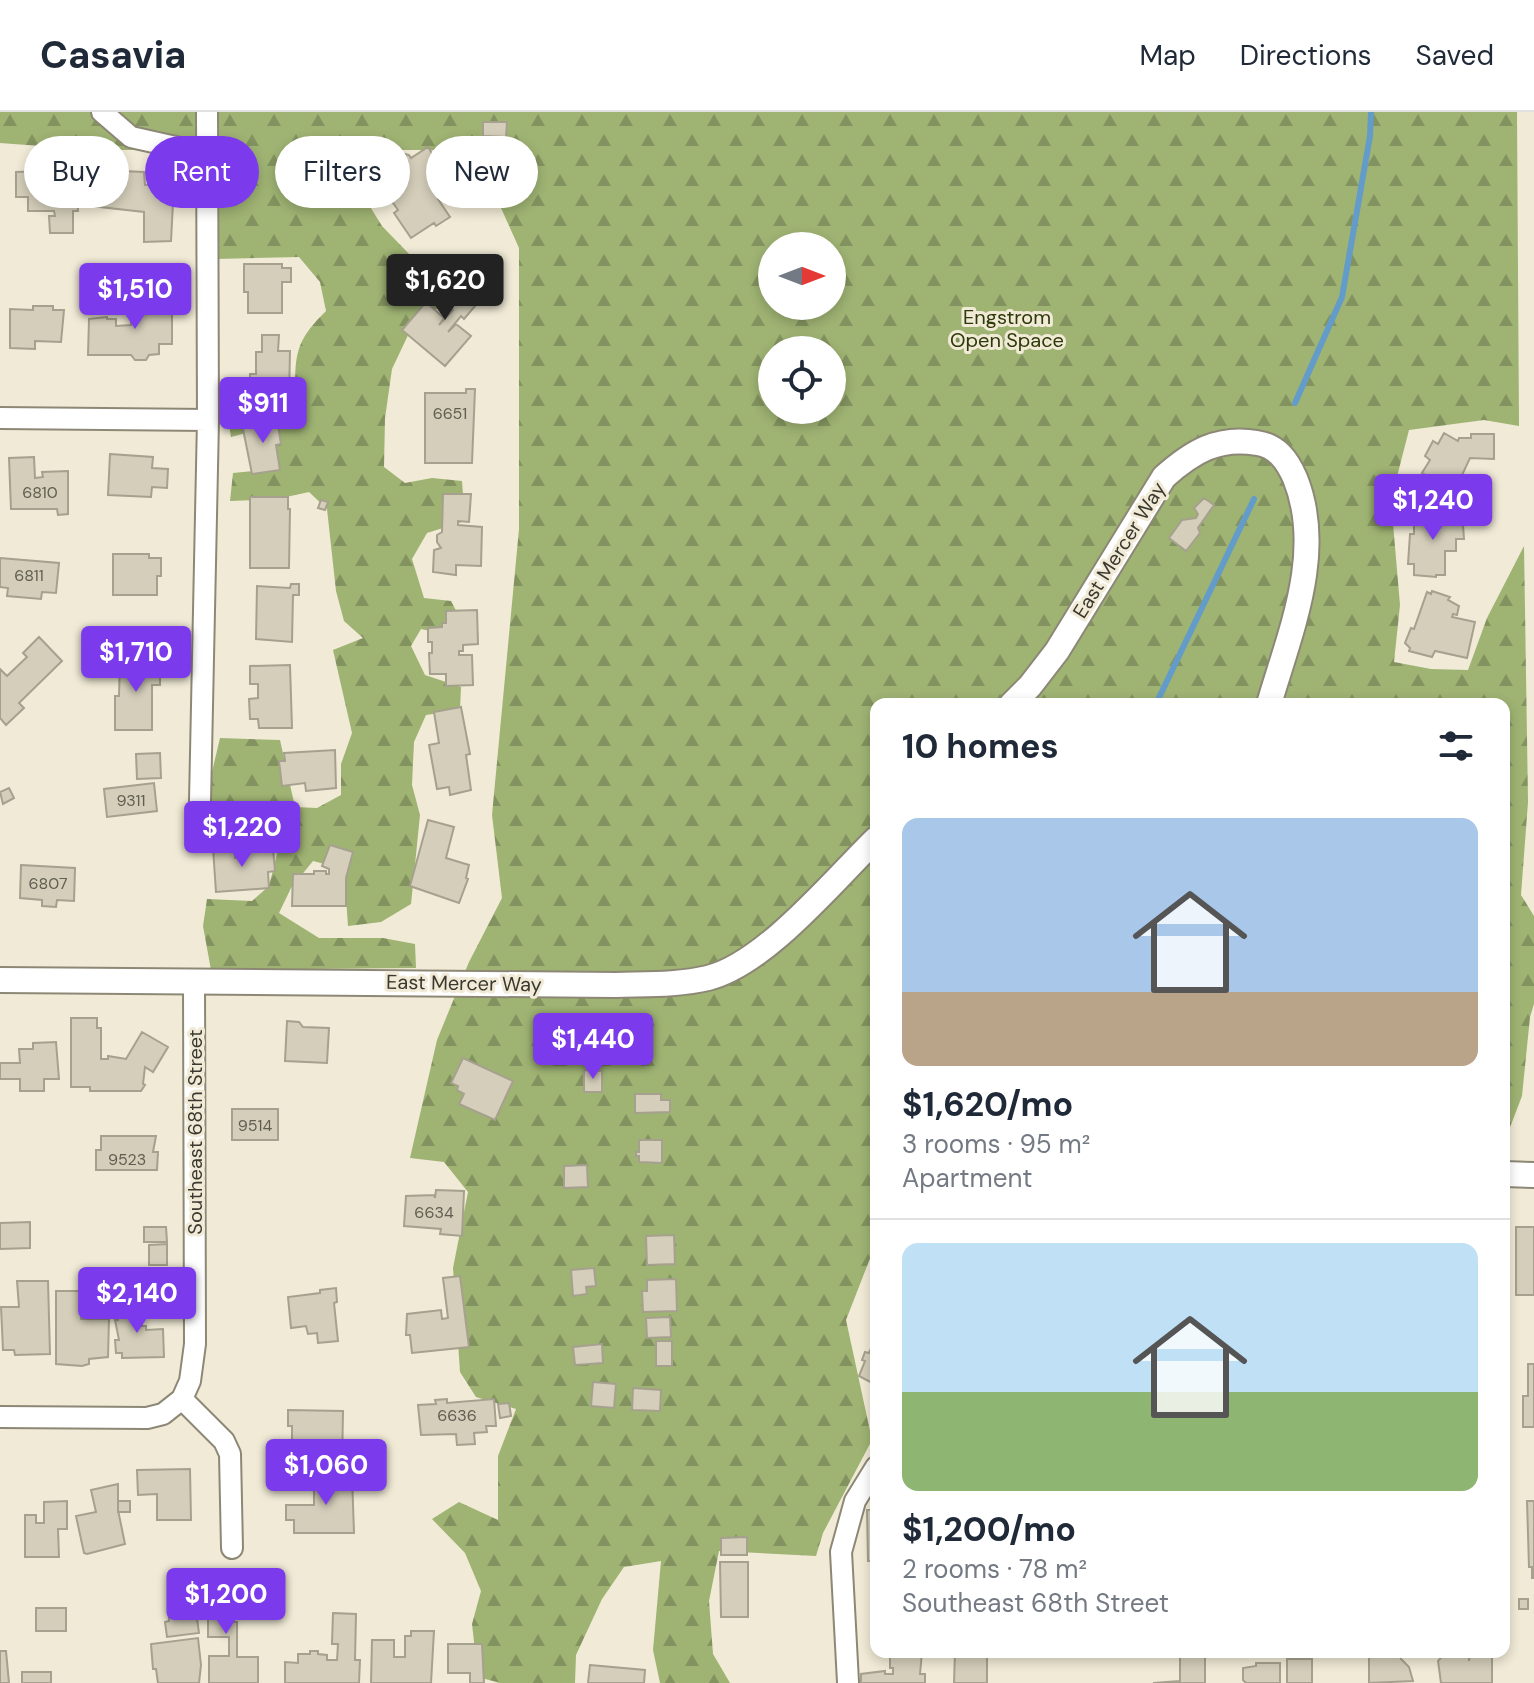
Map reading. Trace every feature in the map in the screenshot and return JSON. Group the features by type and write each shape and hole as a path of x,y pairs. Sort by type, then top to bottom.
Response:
{"street":[{"path":"102,112 131,137 145,140"},
{"path":"207,112 207,136"},
{"path":"200,801 208,420 207,208"},
{"path":"0,418 208,420"},
{"name":"East Mercer Way","path":"1018,698 1057,651 1164,477 1189,455 1211,444 1241,441 1269,445 1280,454 1290,468 1301,498 1306,531 1305,570 1300,599 1271,698"},
{"name":"East Mercer Way","path":"0,980 616,985 707,978 751,958 774,941 870,845"},
{"name":"Southeast 68th Street","path":"182,1399 190,1381 195,1344 194,981"},
{"path":"1510,1174 1534,1175"},
{"path":"0,1417 147,1418 163,1414 182,1399 224,1441 230,1454 232,1548"},
{"path":"848,1682 841,1552 855,1501 870,1477"}],"green space":[{"name":"Engstrom Open Space","path":"0,112 1517,112 1519,426 1484,420 1409,430 1391,500 1400,605 1394,662 1431,669 1468,670 1487,618 1524,546 1528,802 1521,895 1534,916 1534,1004 1522,1096 1510,1127 1510,698 870,698 870,1259 846,1320 870,1431 870,1444 823,1533 816,1556 719,1551 709,1601 713,1654 730,1683 660,1683 653,1650 661,1561 624,1567 602,1599 576,1655 575,1683 500,1683 478,1677 472,1624 481,1591 465,1553 432,1519 459,1502 498,1520 498,1456 516,1409 476,1397 460,1372 453,1268 468,1192 444,1162 410,1158 437,1040 469,962 502,898 492,815 519,529 519,248 501,208 538,208 538,136 426,136 426,150 410,150 410,136 275,136 275,208 371,208 382,226 411,256 451,266 477,278 479,302 419,312 392,369 385,418 384,467 405,483 432,478 462,481 465,521 427,533 412,559 424,598 451,601 462,622 453,636 421,629 411,646 425,675 461,687 460,710 426,715 414,742 412,785 420,815 411,904 381,922 348,926 344,869 313,861 291,888 279,913 319,938 383,938 415,944 416,968 211,970 203,926 207,899 252,901 269,886 278,850 255,836 213,829 211,776 220,738 280,740 295,807 317,808 341,795 341,764 352,733 333,650 363,638 344,621 336,591 327,509 309,492 277,499 230,501 233,473 265,470 261,429 231,437 226,407 295,405 295,376 301,344 326,311 320,282 299,257 216,259 216,208 259,208 259,136 145,136 145,150 129,150 129,136 24,136 24,145 0,143"}],"building":[{"path":"483,122 507,122 506,136 483,136"},
{"path":"426,148 426,208 444,208 450,217 411,238 394,213 397,208 410,208 411,158"},
{"path":"129,171 144,172 145,208 173,208 171,241 144,242 144,212 109,208 129,208"},
{"path":"16,172 24,172 24,197 16,197"},
{"path":"28,208 78,208 78,211 73,211 73,233 50,233 49,216 55,216 54,211 28,211"},
{"path":"244,264 282,264 282,268 291,268 291,282 282,282 282,313 248,313"},
{"path":"465,275 486,293 448,332 456,324 471,336 445,366 402,330 426,302 444,318 439,325 453,310 443,302"},
{"path":"141,294 172,295 172,344 159,344 159,354 149,355 146,360 135,360 131,355 88,355 89,319 107,317 116,319 116,326 131,325 131,320 140,320"},
{"path":"33,306 53,306 53,310 64,310 61,342 35,341 35,349 10,348 10,309 33,310"},
{"path":"262,335 279,335 278,351 290,351 289,398 250,397 250,374 256,374 256,352 262,352"},
{"path":"466,389 475,389 472,463 425,463 425,393 466,393"},
{"path":"277,419 281,444 276,445 280,470 252,474 242,424"},
{"path":"1444,433 1458,441 1459,438 1471,438 1471,434 1494,434 1494,459 1470,458 1462,475 1466,477 1461,486 1456,483 1446,496 1427,486 1431,478 1422,473 1430,460 1425,456 1433,441 1438,444"},
{"path":"110,454 153,457 152,468 168,469 167,488 152,487 151,497 108,495"},
{"path":"34,457 35,478 43,477 42,472 68,471 68,514 58,515 57,509 11,509 9,458"},
{"path":"443,494 471,494 469,522 458,521 458,525 482,527 481,566 456,565 456,575 433,572 434,550 441,548 437,535 442,532"},
{"path":"250,497 288,497 289,568 250,568"},
{"path":"1204,498 1214,505 1198,528 1200,533 1186,551 1169,538 1182,520 1196,518 1198,514 1194,508"},
{"path":"321,500 328,502 325,510 318,508"},
{"path":"1414,513 1456,513 1456,525 1463,525 1464,539 1456,539 1456,551 1445,551 1445,575 1436,577 1414,575 1414,564 1408,564 1410,534 1414,534"},
{"path":"113,554 149,554 149,558 161,558 157,595 113,595"},
{"path":"0,558 59,563 56,593 42,592 41,599 7,596 8,588 0,587"},
{"path":"291,584 299,584 299,595 293,595 292,642 256,639 257,586 290,588"},
{"path":"1432,591 1450,597 1448,600 1459,606 1457,615 1453,614 1452,617 1475,622 1467,658 1435,651 1432,657 1409,651 1405,643 1411,628 1414,629 1427,592 1431,594"},
{"path":"477,610 478,644 463,645 463,651 459,651 459,655 472,655 473,685 446,686 446,674 430,674 432,642 428,642 428,628 442,627 442,623 446,623 446,611"},
{"path":"39,637 62,661 19,703 24,708 6,725 0,718 0,669 7,676 27,657 23,653"},
{"path":"109,658 118,658 118,665 110,666"},
{"path":"120,660 160,660 160,685 152,685 152,730 115,730 115,696 119,696"},
{"path":"290,665 292,728 259,728 258,719 250,719 249,699 258,698 258,684 250,684 250,666"},
{"path":"461,707 470,754 466,755 471,790 450,795 449,787 437,789 429,745 439,743 434,712"},
{"path":"335,750 336,788 306,791 305,783 282,786 279,761 285,761 284,753"},
{"path":"160,753 161,778 137,779 136,754"},
{"path":"154,783 157,811 107,817 104,789"},
{"path":"9,788 14,798 3,804 0,792"},
{"path":"428,820 454,827 446,858 469,865 468,879 459,903 410,886"},
{"path":"330,845 353,852 346,878 346,906 292,906 293,874 326,871 329,874 329,869 322,866"},
{"path":"235,846 235,858 245,857 245,850 273,849 275,871 268,872 269,888 216,892 213,848"},
{"path":"21,865 75,868 74,901 57,900 56,907 42,906 42,900 20,898"},
{"path":"71,1018 97,1018 97,1028 101,1028 101,1059 108,1059 108,1056 126,1059 142,1032 168,1047 153,1072 145,1067 145,1085 141,1091 90,1091 90,1087 71,1087"},
{"path":"287,1021 299,1022 303,1027 329,1028 327,1063 285,1061"},
{"path":"56,1042 59,1079 44,1079 44,1091 20,1091 20,1079 0,1079 0,1063 20,1063 19,1049 33,1049 33,1043"},
{"path":"463,1058 513,1081 495,1120 459,1104 464,1094 451,1083"},
{"path":"584,1070 602,1071 602,1092 584,1092"},
{"path":"635,1094 661,1094 661,1100 670,1100 670,1112 635,1113"},
{"path":"232,1109 278,1109 278,1140 232,1140"},
{"path":"101,1136 156,1136 153,1152 158,1152 157,1170 96,1170 96,1150 101,1150"},
{"path":"639,1140 662,1140 662,1163 639,1162 636,1152 639,1152"},
{"path":"587,1165 588,1187 564,1188 564,1166"},
{"path":"436,1190 464,1191 462,1236 440,1234 441,1229 404,1226 406,1196 434,1195 435,1198"},
{"path":"30,1222 30,1248 0,1249 0,1223"},
{"path":"144,1227 166,1227 167,1242 144,1242"},
{"path":"1516,1227 1534,1227 1534,1295 1516,1295"},
{"path":"674,1235 675,1264 647,1265 646,1236"},
{"path":"167,1244 167,1265 149,1265 149,1245"},
{"path":"594,1268 596,1286 586,1287 587,1294 573,1296 571,1270"},
{"path":"460,1276 469,1347 412,1353 410,1335 406,1335 407,1314 441,1310 442,1319 448,1318 443,1278"},
{"path":"676,1279 677,1311 643,1312 642,1291 647,1291 647,1280"},
{"path":"17,1281 48,1281 50,1354 15,1355 14,1350 3,1350 1,1307 19,1307"},
{"path":"336,1288 337,1302 334,1303 338,1341 318,1343 317,1333 308,1334 306,1326 291,1328 288,1297"},
{"path":"56,1291 81,1291 81,1319 109,1319 108,1357 89,1359 89,1364 82,1366 56,1364"},
{"path":"141,1304 142,1326 146,1326 146,1330 163,1329 164,1357 122,1358 122,1353 116,1353 115,1340 119,1340 115,1320 118,1320 118,1305"},
{"path":"670,1317 671,1337 647,1338 646,1318"},
{"path":"656,1341 672,1341 672,1366 656,1366"},
{"path":"602,1344 603,1363 575,1365 573,1347"},
{"path":"870,1351 870,1382 859,1376 865,1352"},
{"path":"1528,1364 1534,1364 1534,1427 1523,1427 1523,1396 1528,1396"},
{"path":"593,1382 616,1384 614,1408 591,1406"},
{"path":"633,1388 661,1390 660,1411 632,1410"},
{"path":"447,1399 447,1403 494,1399 496,1426 486,1426 487,1432 474,1433 475,1444 457,1445 456,1434 421,1435 418,1405 436,1404 435,1400"},
{"path":"509,1403 511,1416 500,1418 498,1404"},
{"path":"288,1410 343,1411 342,1469 314,1468 314,1448 292,1444"},
{"path":"190,1469 191,1520 157,1520 157,1494 138,1495 137,1470"},
{"path":"314,1475 352,1475 354,1533 294,1533 294,1520 286,1520 286,1505 314,1505"},
{"path":"118,1484 118,1510 125,1544 84,1553 76,1516 96,1512 91,1490"},
{"path":"67,1501 67,1529 58,1529 59,1557 25,1557 25,1515 36,1515 36,1523 44,1523 44,1502"},
{"path":"118,1501 130,1501 130,1512 118,1512"},
{"path":"1527,1501 1534,1501 1534,1578 1532,1567 1529,1567"},
{"path":"867,1510 870,1510 870,1561"},
{"path":"747,1537 747,1555 721,1555 721,1538"},
{"path":"720,1562 748,1562 748,1617 721,1617"},
{"path":"208,1572 231,1572 230,1622 237,1622 237,1657 258,1657 258,1683 209,1683 209,1656 229,1656 229,1637 208,1637"},
{"path":"194,1597 199,1633 167,1637 165,1622 169,1621 168,1600"},
{"path":"1519,1599 1528,1599 1528,1609 1519,1609"},
{"path":"36,1608 66,1608 66,1631 36,1631"},
{"path":"333,1613 356,1614 355,1660 360,1660 359,1683 285,1683 285,1662 298,1663 298,1654 318,1651 318,1654 327,1655 327,1660 337,1660 338,1644 332,1644"},
{"path":"411,1631 434,1631 431,1683 371,1683 372,1640 394,1640 394,1657 405,1657 405,1636 411,1636"},
{"path":"198,1638 199,1683 158,1683 156,1669 153,1669 151,1644"},
{"path":"448,1644 482,1644 484,1683 470,1683 470,1673 448,1673"},
{"path":"0,1651 6,1651 9,1683 0,1683"},
{"path":"890,1658 921,1658 920,1674 925,1674 925,1683 861,1683 861,1674 885,1671 885,1674 893,1674 893,1668 890,1668"},
{"path":"955,1658 987,1658 987,1683 954,1683"},
{"path":"1180,1658 1205,1658 1205,1683 1153,1683 1180,1681"},
{"path":"1369,1658 1401,1658 1409,1667 1413,1681 1369,1683"},
{"path":"1441,1658 1469,1658 1469,1661 1469,1658 1492,1658 1492,1683 1441,1683 1438,1661"},
{"path":"1287,1659 1312,1659 1312,1683 1287,1683"},
{"path":"1256,1663 1280,1663 1280,1683 1246,1683 1243,1668 1256,1666"},
{"path":"590,1665 645,1670 644,1683 588,1683"},
{"path":"22,1672 51,1672 51,1683 22,1683"}],"waterway":[{"path":"1295,403 1342,297 1370,136 1371,112"},
{"path":"1159,698 1254,499"}]}
